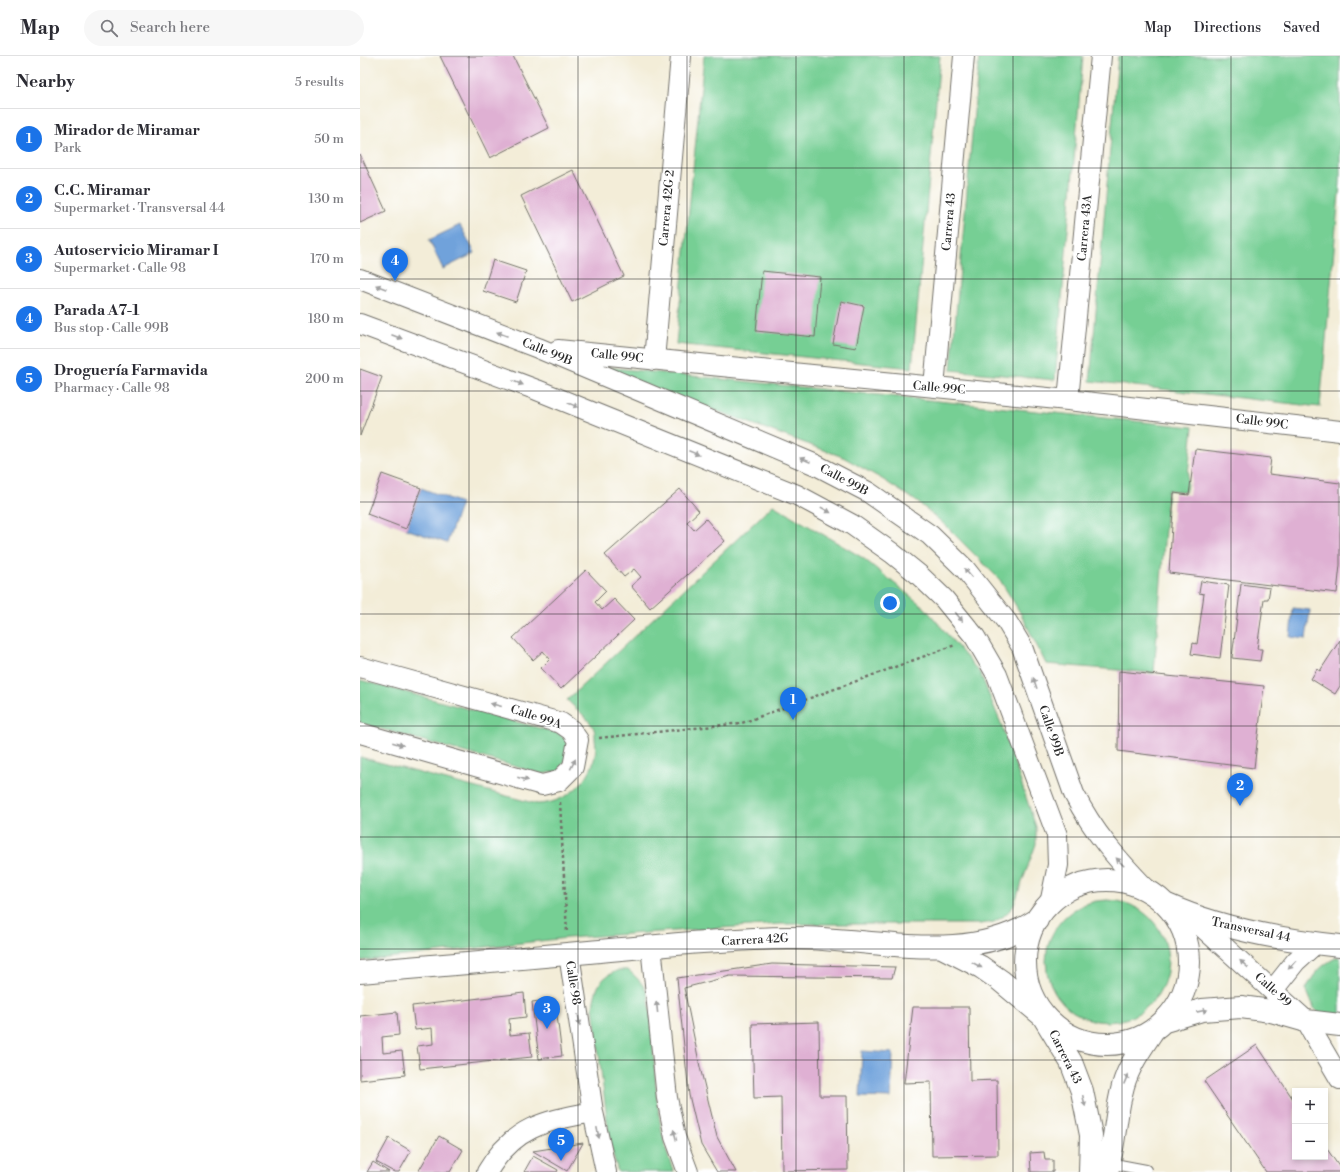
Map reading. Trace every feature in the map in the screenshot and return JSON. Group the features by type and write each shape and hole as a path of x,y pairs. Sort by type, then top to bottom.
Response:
{"street":[{"name":"Carrera 42G 2","path":"654,360 681,56"},
{"name":"Carrera 43","path":"934,387 964,56"},
{"name":"Carrera 43A","path":"1068,400 1101,56"},
{"name":"Calle 99B","path":"360,279 538,348 816,465 868,492 930,535 966,569 1007,622 1022,647 1074,794 1085,815 1115,858 1147,890"},
{"path":"360,324 537,390 797,495 851,524 892,553 944,599 975,637 997,675 1057,835 1058,865 1044,912"},
{"name":"Calle 99C","path":"538,348 1068,400 1340,432"},
{"name":"Calle 99A","path":"360,667 561,723 572,730 578,740"},
{"path":"360,733 542,784 559,781 573,767 578,740"},
{"name":"Carrera 42G","path":"569,954 651,946 789,938 942,947 1004,936 1021,930 1044,912 1060,894 1084,883 1106,880 1127,882 1147,890 1164,903"},
{"path":"1102,1169 1124,1085 1134,1060 1160,1024 1178,1003 1186,983 1189,962 1186,940 1178,920 1164,903"},
{"name":"Transversal 44","path":"1164,903 1189,915 1213,923 1314,944 1340,946"},
{"name":"Carrera 43","path":"1044,912 1028,938 1024,965 1030,992 1071,1062 1082,1091 1091,1135 1102,1169"},
{"name":"Calle 99","path":"1189,915 1306,1021 1340,1079"},
{"path":"1273,990 1296,961 1314,944"},
{"path":"651,946 667,1098 675,1137 688,1172"},
{"name":"Carrera 42G","path":"942,947 980,967 1001,981 1064,1033 1089,1043 1116,1044 1142,1037 1160,1024"},
{"name":"Calle 98","path":"360,972 569,954 593,1112 606,1172"},
{"path":"1160,1024 1202,1010 1241,1007 1271,1011 1306,1021 1340,1025"},
{"path":"487,1172 515,1137 535,1126 556,1119 593,1112"}],"lane":[{"path":"1102,1169 1146,1170"}],"path":[{"path":"578,740 742,723 975,637"},
{"path":"559,781 569,954"}],"green space":[{"path":"704,56 940,56 912,368 676,344"},
{"path":"979,56 1083,56 1055,380 951,370"},
{"path":"1118,56 1340,56 1340,182 1320,407 1090,381"},
{"path":"594,366 1193,427 1186,492 1168,490 1154,673 1046,664 1021,614 1000,580 945,525 919,503 882,479 843,457"},
{"path":"773,505 863,558 925,608 980,673 1002,726 1036,827 1036,844 1013,907 1004,916 994,922 980,924 781,924 567,938 360,961 360,757 537,804 549,803 571,792 581,784 588,774 596,751 594,728 567,700"},
{"path":"360,680 558,733 567,742 569,751 559,771 542,774 360,723"},
{"path":"1107,900 1130,904 1141,910 1150,918 1158,927 1164,938 1168,961 1164,984 1158,995 1150,1004 1141,1012 1130,1018 1107,1022 1084,1018 1073,1012 1064,1004 1056,995 1050,984 1046,961 1050,938 1056,927 1064,918 1073,910 1084,904"},
{"path":"1340,957 1340,1020 1324,1018 1314,1008 1306,989 1312,978 1319,970 1327,963"},
{"path":"619,970 628,970 638,979 648,996 658,1110 668,1157 674,1172 618,1172 610,1144 593,1006 596,993 603,979"}],"water":[{"path":"460,225 475,253 443,269 429,240"},
{"path":"421,488 461,503 447,543 406,529"},
{"path":"1293,608 1310,610 1306,639 1290,637"},
{"path":"862,1051 893,1053 891,1098 860,1097"}],"building":[{"path":"440,56 513,56 549,128 490,158"},
{"path":"360,154 386,211 360,223"},
{"path":"573,170 624,276 572,302 521,196"},
{"path":"493,260 526,271 516,302 483,291"},
{"path":"762,271 820,277 815,337 756,331"},
{"path":"841,301 864,306 856,348 833,344"},
{"path":"360,369 382,377 360,436"},
{"path":"1195,449 1271,458 1269,474 1340,483 1340,565 1337,593 1169,573 1174,493 1189,495"},
{"path":"382,474 421,488 406,529 367,514"},
{"path":"680,489 699,511 687,522 694,530 706,519 725,541 650,608 631,586 641,577 634,569 624,577 605,555"},
{"path":"586,570 606,591 595,602 602,610 614,599 634,620 561,689 541,668 550,659 543,651 533,660 513,638"},
{"path":"1201,581 1229,585 1220,658 1191,654 1193,643 1197,644 1204,594 1199,593"},
{"path":"1241,584 1270,588 1268,599 1264,599 1257,649 1262,649 1260,661 1232,658"},
{"path":"1340,640 1340,686 1335,694 1311,679 1317,669 1320,671"},
{"path":"1119,671 1264,686 1254,768 1118,751"},
{"path":"772,964 895,967 892,978 730,976 684,988 700,1067 717,1137 736,1172 717,1172 701,1145 689,1095 677,978"},
{"path":"524,993 526,1017 509,1019 510,1035 529,1033 532,1057 420,1069 417,1046 433,1044 432,1028 415,1030 412,1006"},
{"path":"555,999 562,1056 539,1059 532,1002"},
{"path":"913,1007 969,1007 970,1081 997,1080 998,1155 932,1156 931,1082 904,1083"},
{"path":"397,1012 399,1035 382,1037 383,1053 402,1051 405,1075 360,1080 360,1016"},
{"path":"819,1022 820,1096 847,1096 848,1170 782,1171 781,1097 754,1098 752,1024"},
{"path":"1257,1045 1292,1098 1292,1160 1328,1160 1328,1150 1340,1168 1340,1172 1266,1172 1204,1081"},
{"path":"439,1136 463,1150 450,1172 418,1172"},
{"path":"389,1138 411,1151 399,1172 394,1172 376,1162"},
{"path":"583,1143 567,1171 533,1151"},
{"path":"1044,1152 1045,1160 1053,1160 1053,1172 1031,1172 1030,1153"},
{"path":"533,1156 558,1170 557,1172 524,1172"},
{"path":"373,1162 389,1172 367,1172"}],"place":[{"name":"Parada A7-1","path":"395,281"},
{"name":"Mirador de Miramar","path":"793,720"},
{"name":"C.C. Miramar","path":"1240,806"},
{"name":"Autoservicio Miramar I","path":"547,1029"},
{"name":"Droguería Farmavida","path":"561,1161"}]}
